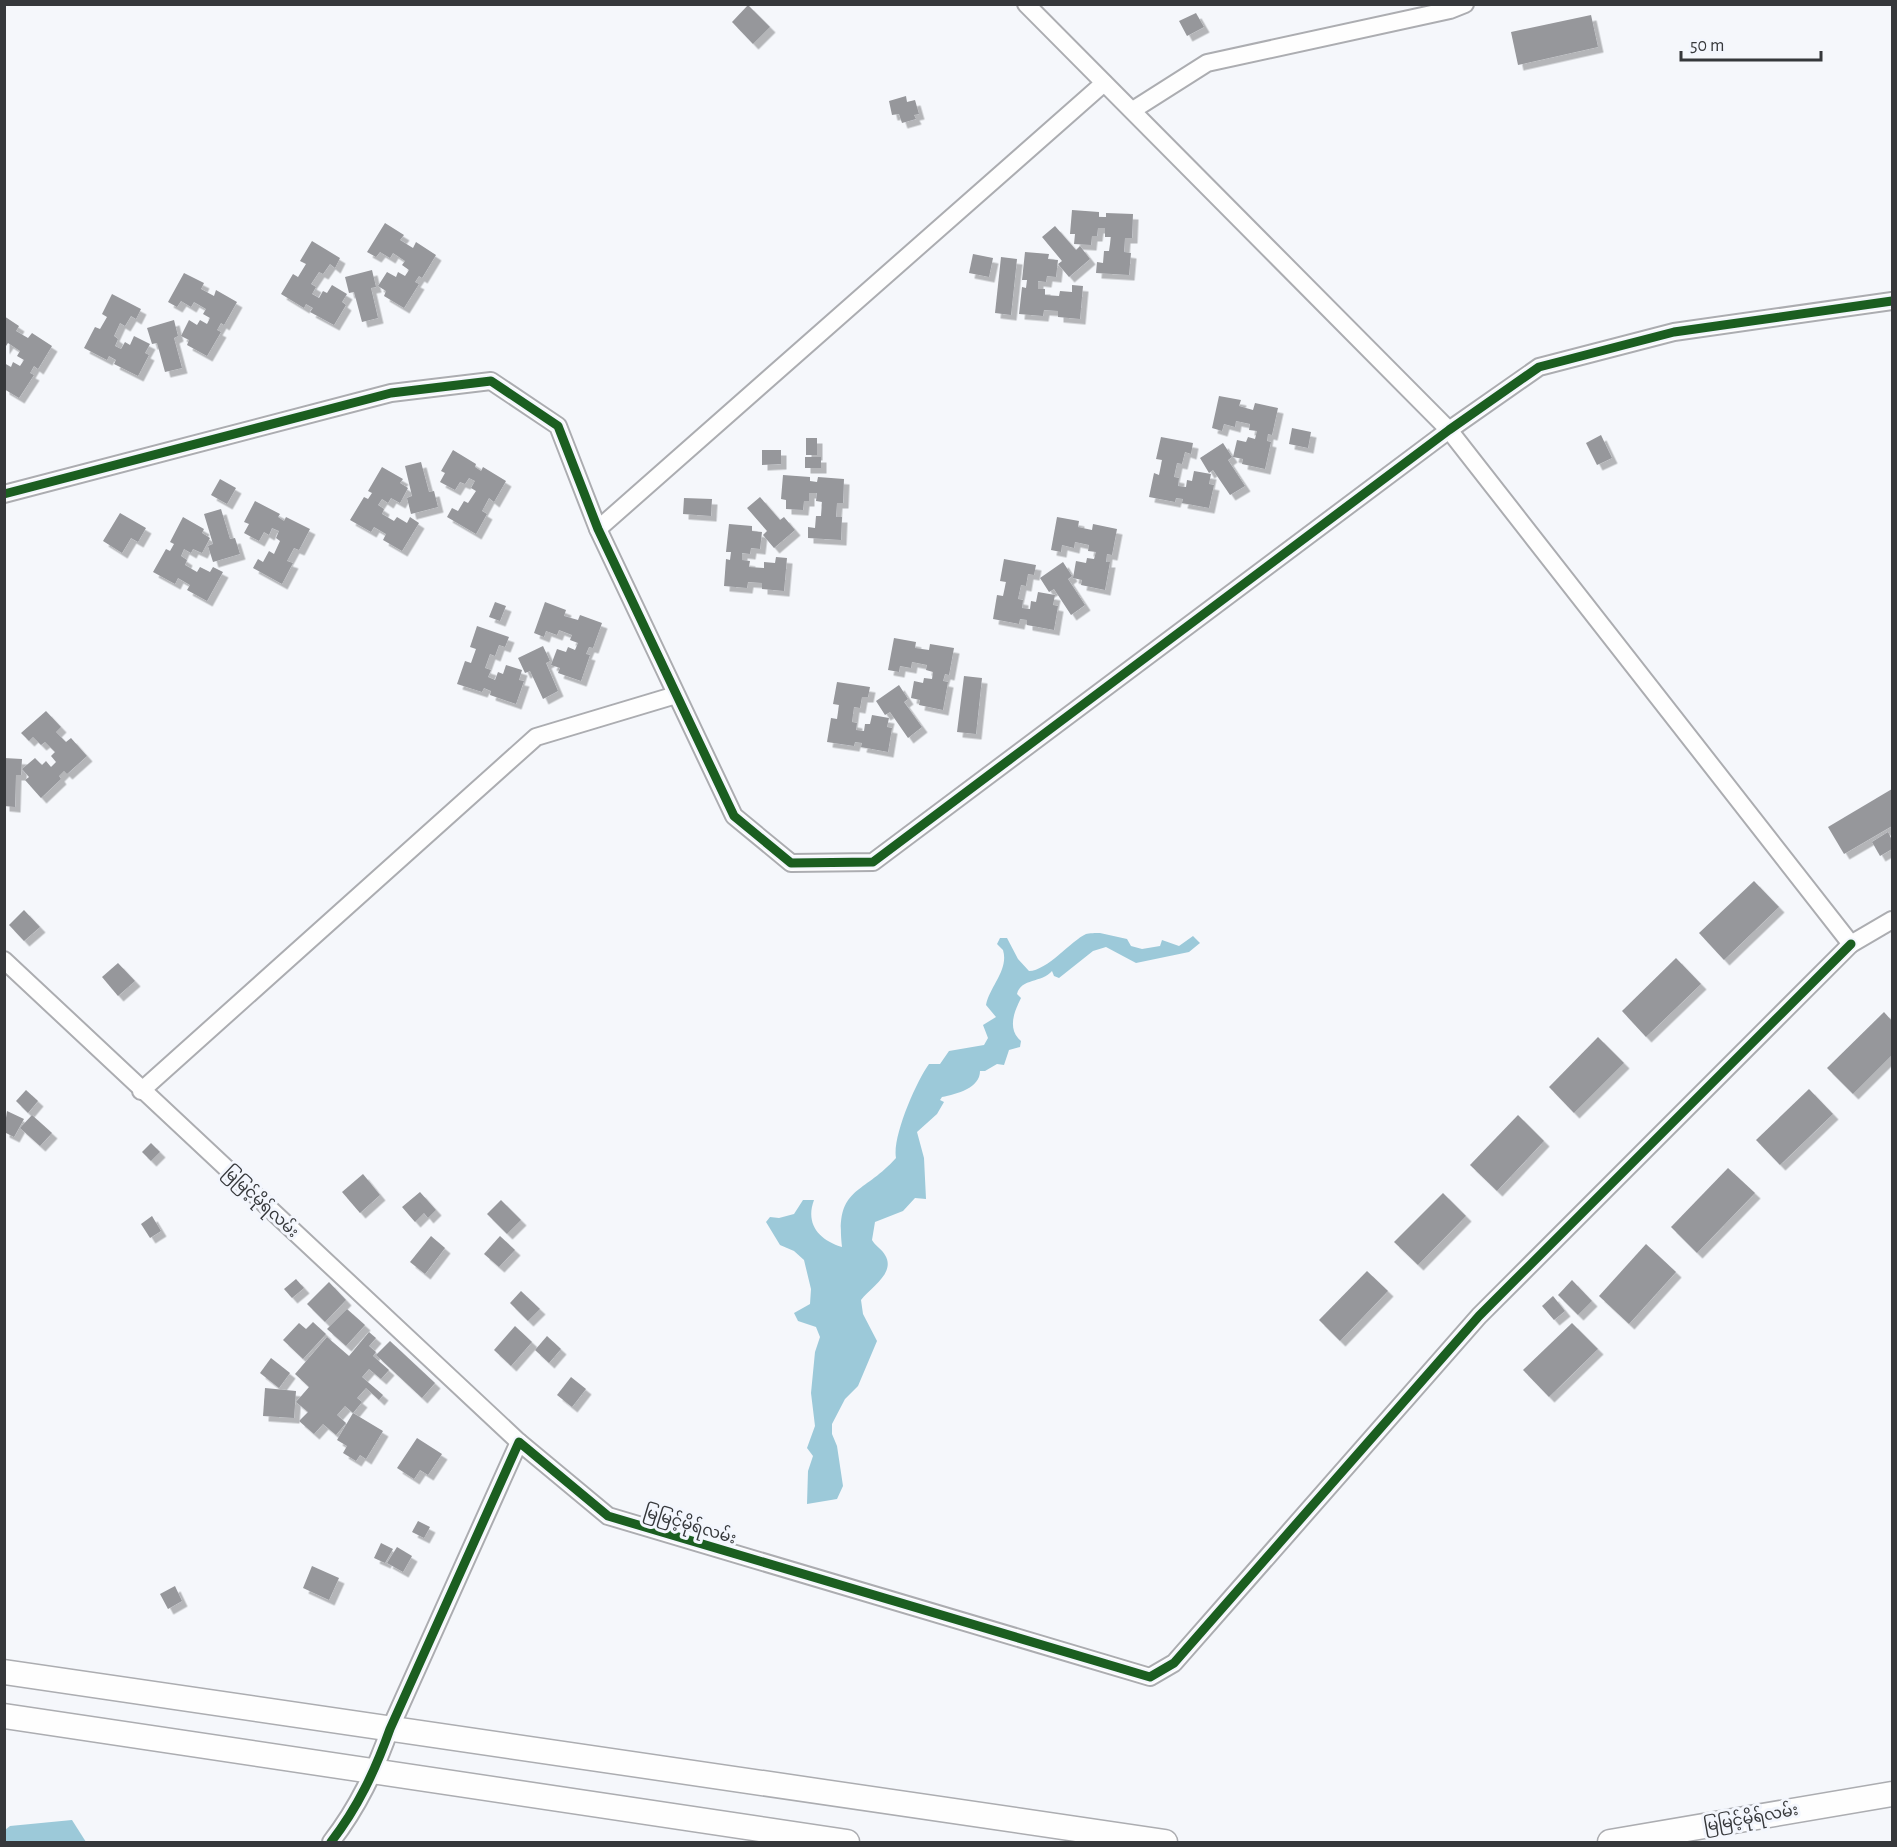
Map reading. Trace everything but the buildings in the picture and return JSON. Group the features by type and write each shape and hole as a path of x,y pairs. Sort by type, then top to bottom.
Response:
{"main road":[{"path":"4,1672 1165,1842"},
{"path":"4,1716 847,1842"},
{"name":"မြမြင့်မိုရ်လမ်း","path":"1610,1842 1893,1794"}],"street":[{"path":"1026,4 1449,430 1851,944 1893,920"},
{"path":"1133,110 1207,63 1450,10 1465,4"},
{"path":"598,529 1104,83"},
{"path":"4,494 391,393 491,381 558,426 598,529 734,816 791,862 873,862 1449,430 1539,367 1674,332 1893,301"},
{"path":"141,1091 536,736 676,696"},
{"name":"မြမြင့်မိုရ်လမ်း","path":"4,960 141,1091 519,1442 608,1516 1150,1677 1174,1663 1479,1316 1851,944"},
{"path":"330,1842 352,1815 375,1771 390,1729 519,1442"}],"water":[{"path":"1100,933 1127,939 1131,946 1142,949 1160,946 1162,940 1179,946 1193,936 1200,943 1189,952 1136,963 1106,947 1093,951 1059,978 1054,976 1052,971 1048,975 1023,985 1017,994 1021,998 1013,1020 1014,1031 1021,1041 1020,1047 1009,1050 1004,1065 997,1064 985,1071 980,1071 979,1077 972,1086 961,1092 942,1097 940,1100 944,1102 937,1114 917,1132 924,1158 926,1199 915,1198 903,1211 875,1222 872,1240 885,1255 888,1262 887,1268 881,1279 861,1300 863,1314 877,1341 858,1386 845,1399 832,1424 843,1486 837,1499 807,1504 808,1471 813,1456 807,1448 815,1426 811,1393 815,1352 820,1337 816,1327 798,1321 794,1313 810,1304 811,1289 804,1260 794,1251 780,1245 766,1222 770,1217 779,1218 794,1214 803,1200 814,1200 811,1216 816,1230 827,1240 842,1247 841,1227 847,1202 896,1158 901,1124 918,1083 929,1064 940,1064 949,1051 984,1045 988,1038 983,1025 996,1017 986,1005 1003,964 1003,950 997,944 1000,938 1007,938 1018,959 1029,971 1044,966 1080,937"},
{"path":"72,1820 86,1842 5,1842 5,1830 10,1826"}],"cycle path":[{"path":"4,494 391,393 491,381 558,426 598,529 734,816 791,863 873,862 1449,430 1539,367 1674,332 1892,301"},
{"path":"331,1842 358,1802 372,1774 519,1442 608,1516 1150,1677 1174,1663 1479,1316 1851,944"}]}
